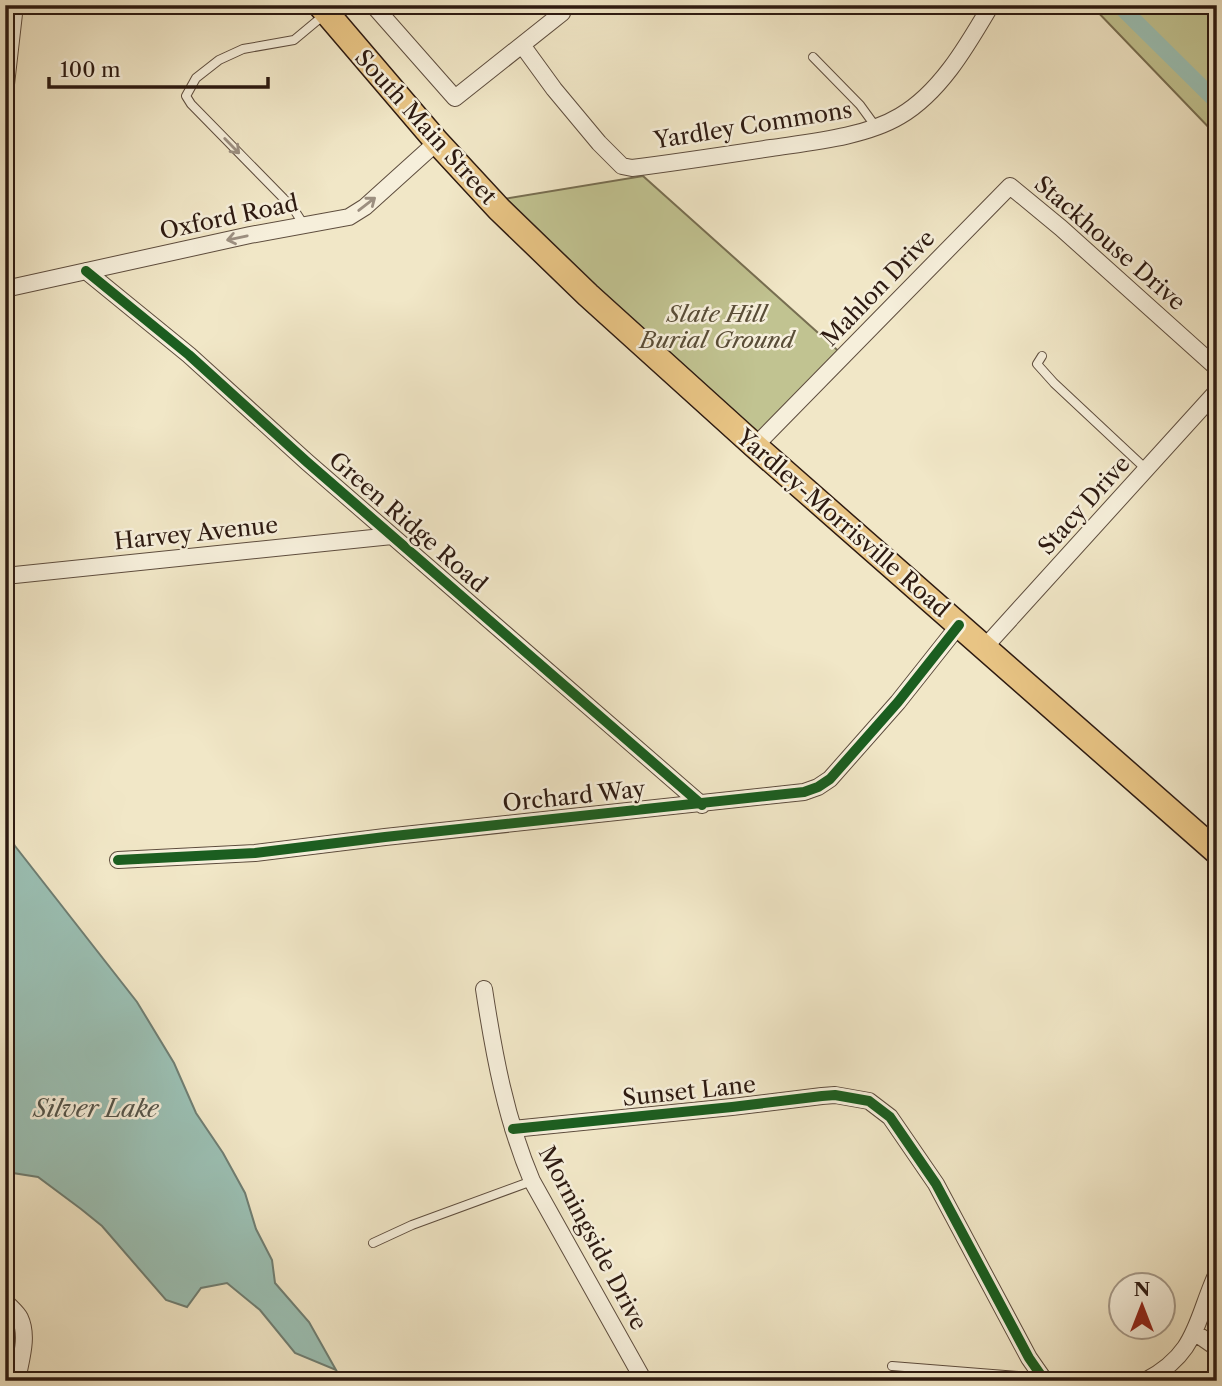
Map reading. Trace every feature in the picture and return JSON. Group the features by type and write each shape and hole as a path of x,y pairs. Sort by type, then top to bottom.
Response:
{"main road":[{"name":"South Main Street","path":"323,9 437,142 499,209 537,245"},
{"name":"Yardley-Morrisville Road","path":"537,245 588,295 755,446 1217,852"}],"street":[{"path":"5,93 15,5"},
{"path":"373,5 455,98 562,13 565,5"},
{"name":"Yardley Commons","path":"522,45 591,134 622,166 632,167 796,144 876,127 901,116 941,80 992,5"},
{"name":"Oxford Road","path":"5,289 349,217 365,207 437,142"},
{"name":"Stackhouse Drive","path":"1004,192 1010,186 1061,228 1217,368"},
{"name":"Mahlon Drive","path":"755,446 1004,192"},
{"name":"Green Ridge Road","path":"86,271 189,355 392,536 702,804"},
{"name":"Stacy Drive","path":"984,648 1217,391"},
{"name":"Harvey Avenue","path":"5,576 392,536"},
{"name":"Orchard Way","path":"118,860 255,853 804,792 824,783 898,702 959,625"},
{"name":"Morningside Drive","path":"484,989 493,1051 513,1129 532,1181 644,1381"},
{"name":"Sunset Lane","path":"513,1129 666,1115 822,1096 869,1101 890,1117 936,1185 1003,1311 1043,1378"},
{"path":"1145,1381 1179,1357 1194,1332 1217,1273"},
{"path":"5,1301 20,1316 24,1329 17,1381"},
{"path":"1194,1332 1217,1348"}],"lane":[{"path":"304,225 293,208 186,96 196,78 219,60 243,49 294,40 323,9"},
{"path":"813,57 860,105 876,127"},
{"path":"1042,356 1037,364 1054,383 1147,470"},
{"path":"373,1243 532,1181"},
{"path":"892,1366 1043,1378"}],"green space":[{"path":"1091,5 1217,5 1217,136"},
{"name":"Slate Hill Burial Ground","path":"643,176 844,356 755,446 492,201"}],"water":[{"name":"Silver Lake","path":"5,830 137,1002 174,1063 196,1113 223,1153 245,1193 256,1229 272,1260 275,1283 309,1322 336,1370 295,1353 260,1310 227,1283 201,1288 187,1307 166,1300 102,1226 38,1177 13,1173 5,1162"}],"waterway":[{"path":"1119,5 1217,102"}],"cycle path":[{"path":"86,271 189,355 307,462 702,805"},
{"path":"118,860 255,853 804,792 830,779 898,702 959,625"},
{"path":"513,1129 822,1096 835,1095 869,1101 890,1117 936,1184 1029,1358 1045,1381"}]}
